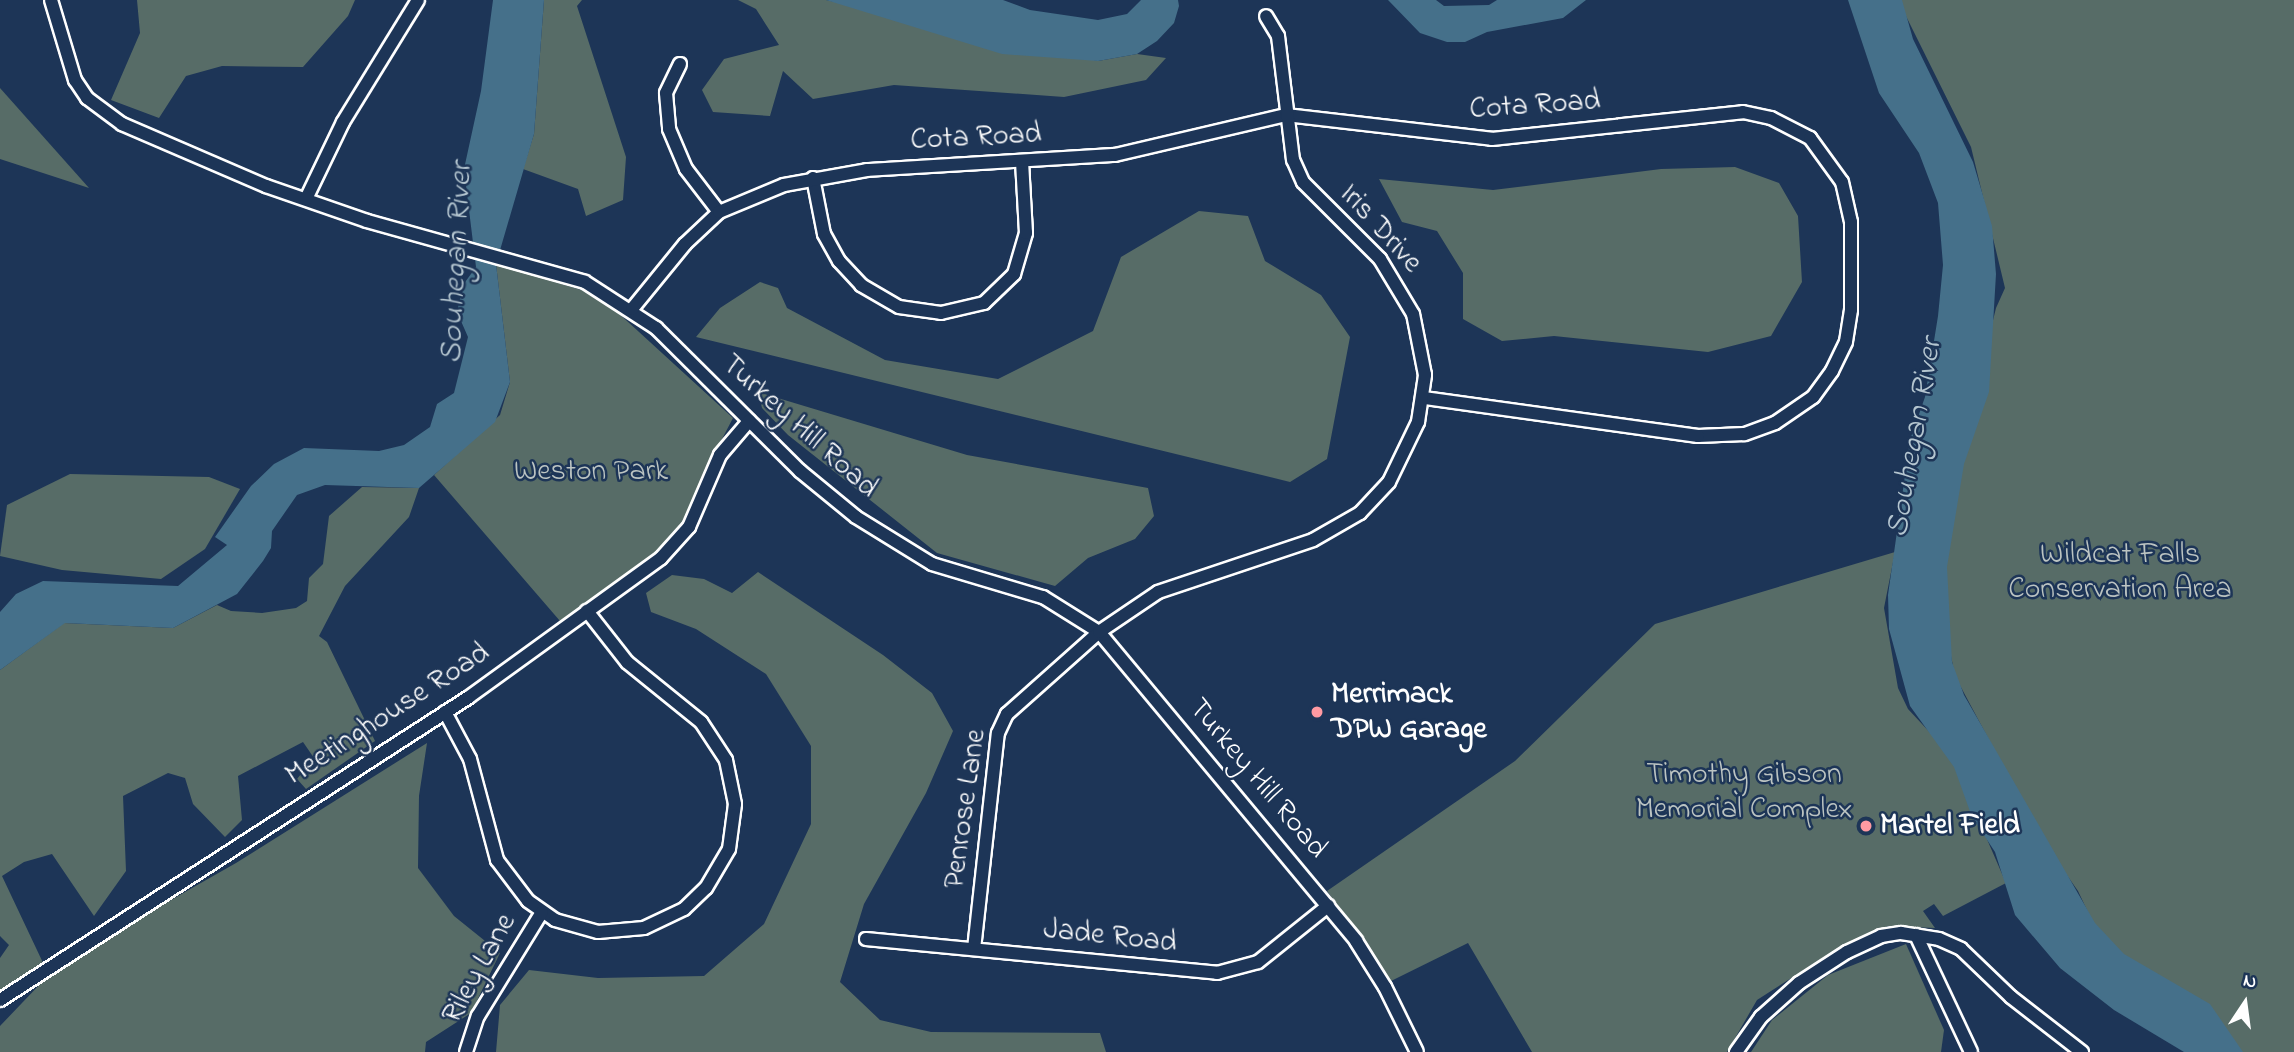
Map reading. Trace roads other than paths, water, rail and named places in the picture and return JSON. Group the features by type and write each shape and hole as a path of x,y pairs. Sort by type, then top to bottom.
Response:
{"street":[{"name":"Turkey Hill Road","path":"51,0 66,61 87,98 103,113 180,151 306,199 585,282 632,309 839,504 897,544 962,576 1043,597 1099,632 1365,954 1417,1052"},
{"path":"306,199 343,122 418,0"},
{"name":"Iris Drive","path":"1099,632 1158,592 1313,540 1360,513 1400,464 1424,398 1423,354 1404,294 1380,259 1303,181 1293,160 1279,36 1266,16"},
{"path":"680,64 666,93 669,129 686,169 719,212"},
{"name":"Cota Road","path":"632,309 685,244 719,212 763,191 813,178 867,170 1115,155 1286,115 1313,115 1412,132 1492,139 1743,112 1771,118 1810,138 1842,182 1851,222 1851,310 1846,342 1832,372 1813,397 1775,423 1744,434 1698,436 1424,398"},
{"path":"813,178 824,234 839,261 861,285 899,307 941,313 984,303 1014,274 1026,233 1022,162"},
{"name":"Meetinghouse Road","path":"0,1000 445,712 677,543 694,519 720,455 749,421"},
{"path":"445,712 470,759 497,859 516,889 542,912 569,925 598,932 629,932 658,924 684,909 706,888 723,863 733,834 734,789 726,760 711,734 626,662 587,611"},
{"name":"Penrose Lane","path":"974,949 998,733 1007,715 1099,632"},
{"name":"Jade Road","path":"866,939 1194,971 1239,971 1276,949 1328,906"},
{"name":"Riley Lane","path":"466,1052 483,1006 542,912"},
{"path":"1735,1052 1761,1017 1816,971 1881,936 1916,936 1961,949 2011,997 2082,1052"},
{"path":"1916,936 1971,1052"}],"water":[{"path":"493,0 544,0 534,134 496,264 510,382 495,422 419,488 325,485 297,495 272,531 271,548 237,594 173,628 65,623 0,670 0,612 16,594 43,581 178,586 227,545 215,537 251,486 274,464 304,448 379,451 404,445 430,427 437,404 454,393 468,337 457,312 463,285 476,267 464,169 481,91"},
{"path":"826,0 1003,0 1030,10 1098,20 1127,14 1141,0 1178,0 1179,6 1174,23 1157,41 1137,54 1098,61 1002,54"},
{"path":"1388,0 1436,0 1444,6 1489,5 1497,0 1586,0 1563,18 1487,32 1465,42 1447,42 1420,33"},
{"name":"Souhegan River","path":"1848,0 1902,0 1913,39 1973,162 1992,226 1996,274 1989,392 1964,464 1947,567 1952,662 1964,695 2095,923 2124,954 2210,1004 2243,1052 2184,1052 2114,1010 2060,968 2015,915 1995,852 1972,817 1954,767 1910,706 1889,629 1888,595 1910,440 1925,397 1938,316 1943,265 1938,203 1919,153 1879,93"}],"place":[{"name":"Merrimack DPW Garage","path":"1317,712"},
{"name":"Martel Field","path":"1866,826"}],"park label":[{"name":"Weston Park","path":"591,472"},
{"name":"Wildcat Falls Conservation Area","path":"2120,572"},
{"name":"Timothy Gibson Memorial Complex","path":"1744,792"}]}
